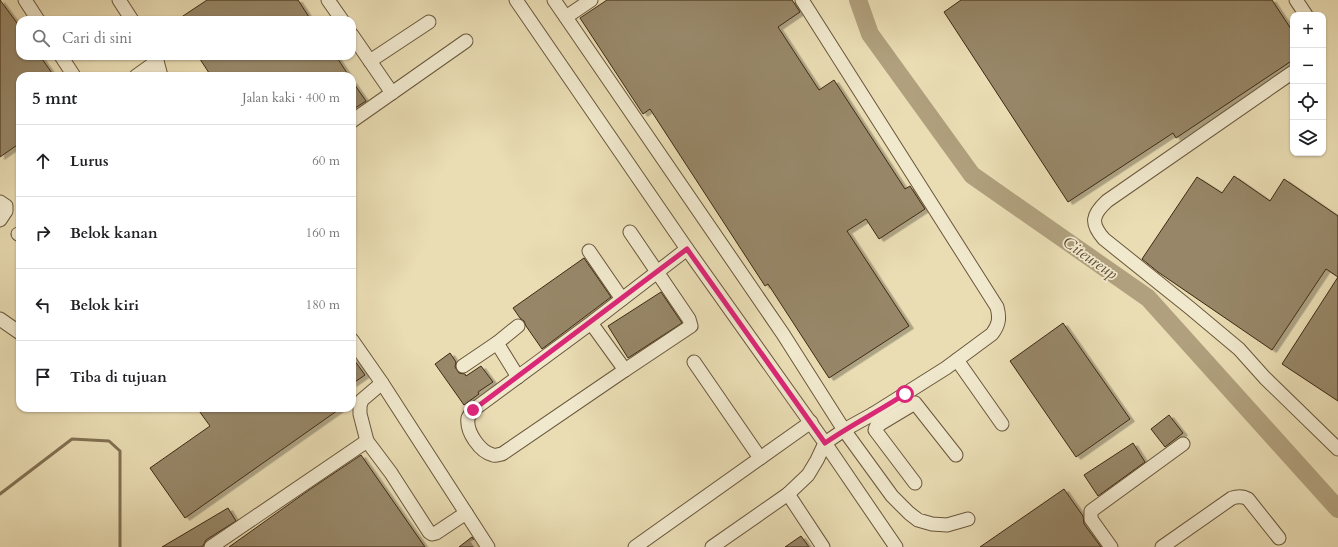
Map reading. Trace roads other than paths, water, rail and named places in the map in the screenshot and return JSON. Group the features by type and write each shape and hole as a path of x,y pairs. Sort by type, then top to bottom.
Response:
{"street":[{"path":"25,0 35,16"},
{"path":"119,0 129,16"},
{"path":"328,0 339,16"},
{"path":"516,0 687,249 811,422 896,547"},
{"path":"554,0 783,334 844,430 892,496 918,520 932,524 947,524 968,519"},
{"path":"566,17 591,0"},
{"path":"802,0 997,307 999,315 999,322 992,334 876,419"},
{"path":"1296,0 1304,12"},
{"path":"370,61 429,22"},
{"path":"356,41 392,94"},
{"path":"356,118 466,41"},
{"path":"64,60 71,72"},
{"path":"141,72 155,60"},
{"path":"156,60 160,72"},
{"path":"1290,74 1107,201 1095,214 1094,223 1098,233 1104,239 1239,349 1265,378 1338,449"},
{"path":"0,202 6,206 6,211 0,220"},
{"path":"630,232 657,272 689,319 691,326 502,454 494,455 477,445 469,430 468,418 473,410 591,323 657,272 687,249"},
{"path":"589,251 622,299"},
{"path":"0,319 16,330"},
{"path":"591,323 625,370"},
{"path":"463,366 497,343 518,326"},
{"path":"497,343 518,377"},
{"path":"356,346 382,383 466,513 483,544"},
{"path":"957,360 1002,424"},
{"path":"694,362 760,458"},
{"path":"382,383 362,400 360,406 360,414 367,441 391,473 429,532 432,534 436,533 466,513"},
{"path":"712,547 788,494 808,475 825,443 844,430 915,403 956,455"},
{"path":"876,419 875,430 915,484"},
{"path":"635,547 811,422"},
{"path":"211,547 367,441"},
{"path":"1111,547 1091,519 1091,511 1183,444"},
{"path":"788,494 823,547"},
{"path":"1162,547 1232,498 1238,496 1244,496 1248,499 1279,538"}],"waterway":[{"name":"Citeureup","path":"858,0 870,34 972,175 1148,298 1338,509"},
{"path":"0,494 72,439 109,441 120,451 120,547"}],"tunnel":[{"path":"474,547 479,544"}]}
